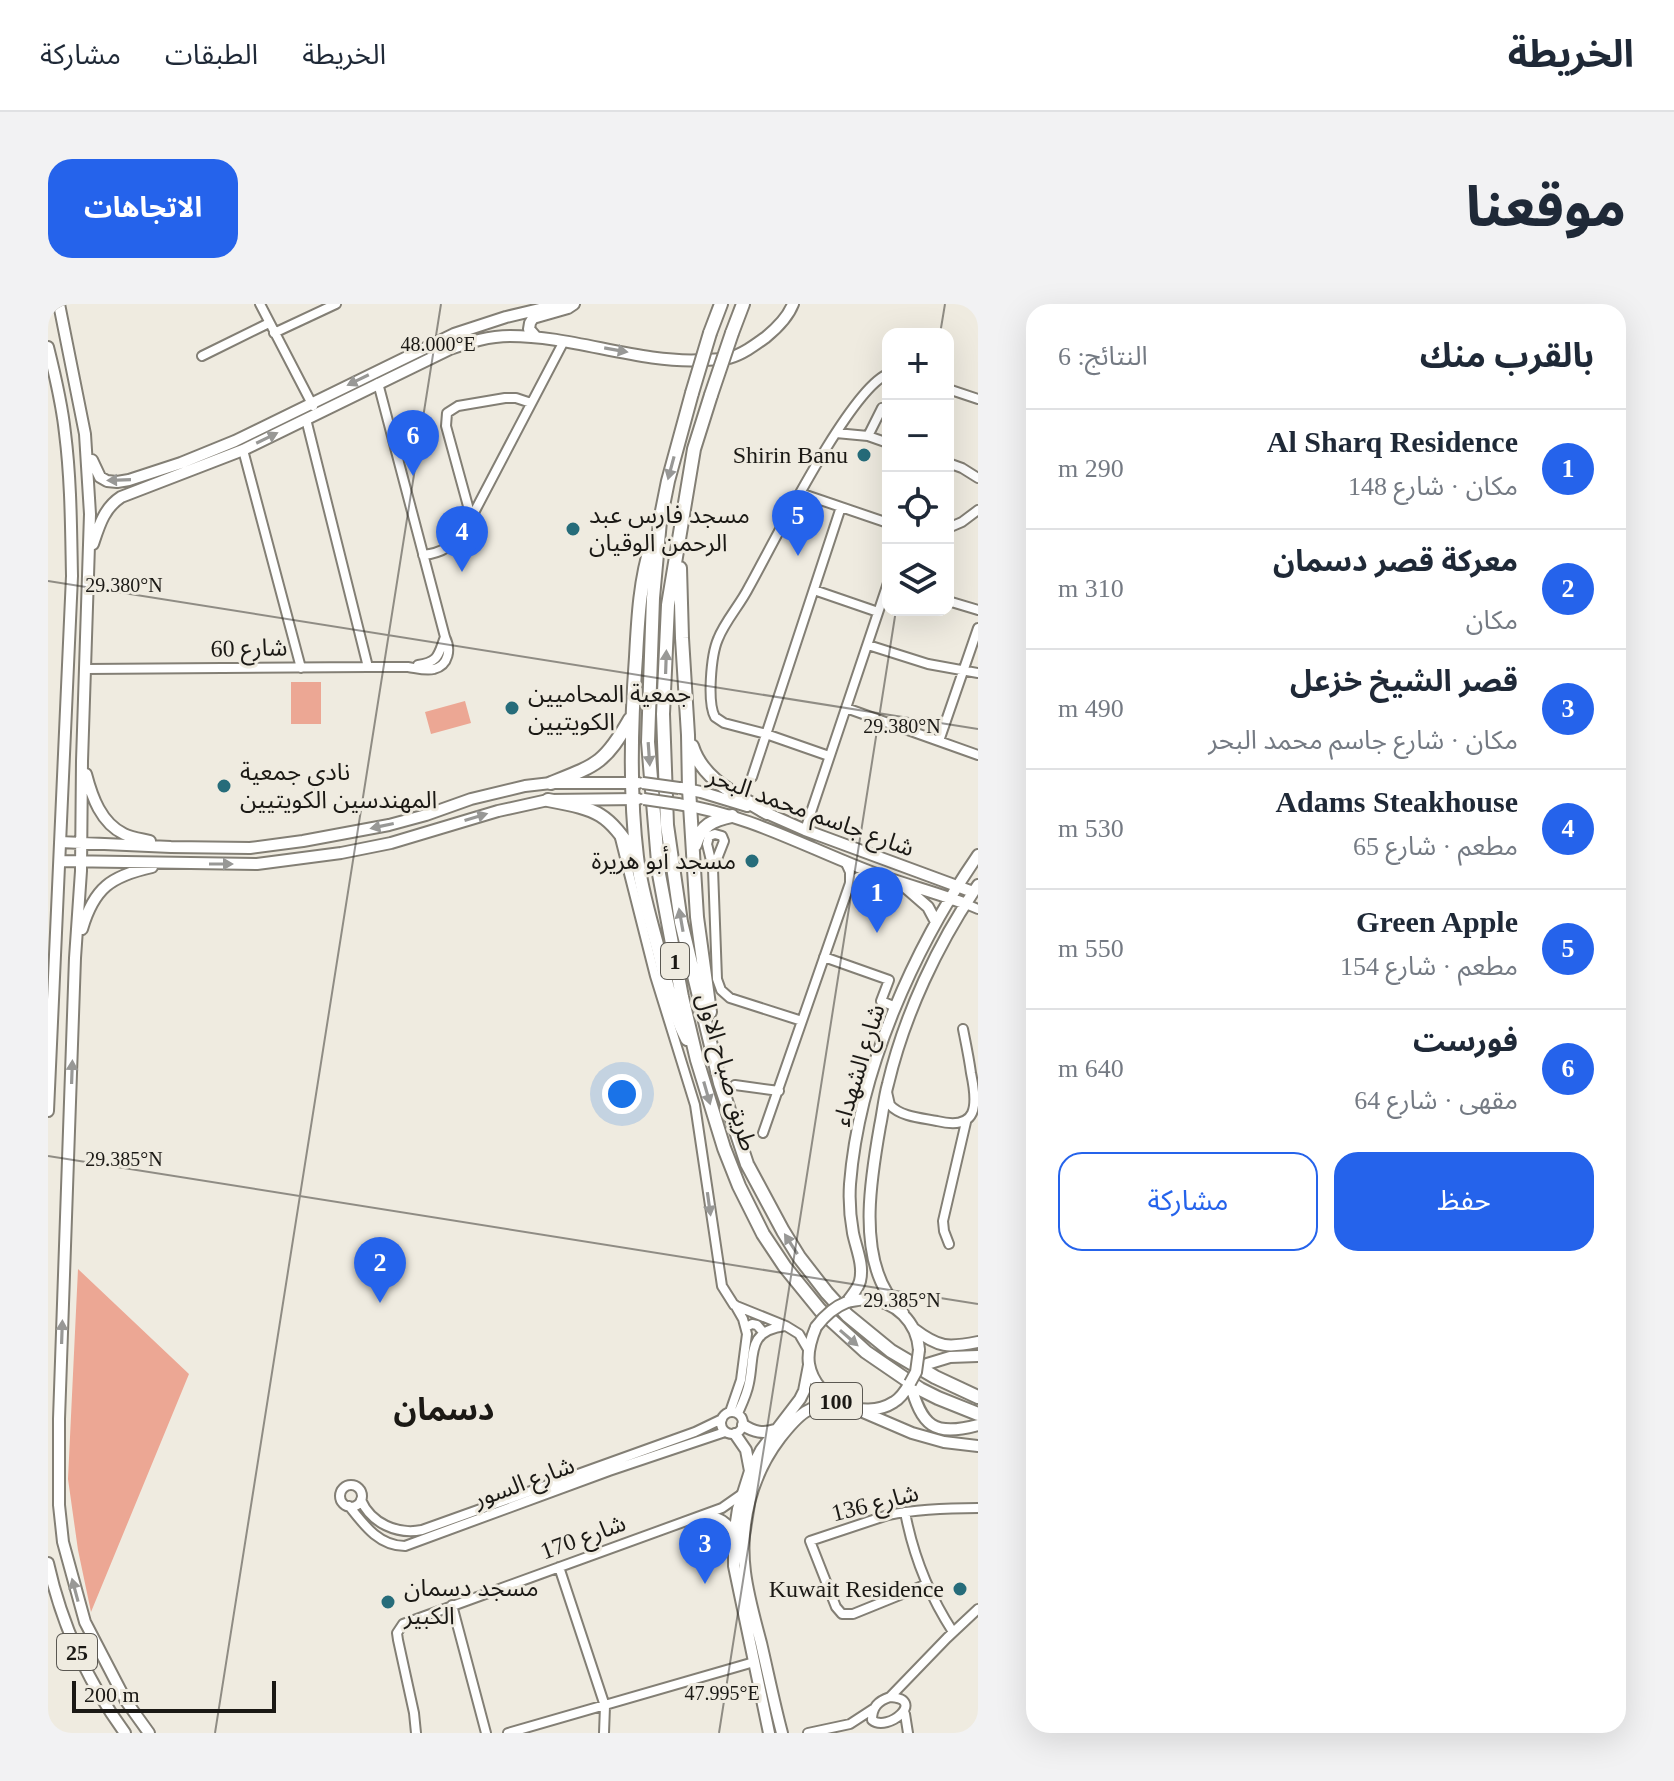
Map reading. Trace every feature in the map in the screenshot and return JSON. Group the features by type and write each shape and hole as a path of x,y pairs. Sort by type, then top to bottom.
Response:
{"highway":[{"name":"طريق صباح الاول","path":"721,304 668,481 660,521 653,598 648,742 659,874 682,997 697,1060 724,1148 763,1234 785,1267 820,1310 866,1352 920,1389 978,1414"},
{"name":"طريق صباح الاول","path":"743,306 694,449 668,605 663,714 667,825 681,922 720,1083 747,1164 799,1257 847,1315 891,1351 935,1377 978,1397"},
{"path":"660,521 649,552 640,603 631,717 639,799 638,861 672,1004 697,1060"},
{"path":"679,540 688,735 684,805 693,852 697,917 720,1083"},
{"path":"551,783 599,762 617,743 631,717"},
{"path":"688,735 695,757 706,773 767,813"},
{"path":"548,800 599,814 618,829 638,861"},
{"path":"693,852 702,828 717,819 732,816"},
{"path":"631,879 638,861"}],"main road":[{"name":"25","path":"61,304 85,434 89,480 89,555 82,843 75,958 59,1419 59,1505 63,1542 89,1632 126,1701 149,1733"},
{"path":"85,434 99,476 104,480 122,482 235,441 454,334 561,304"},
{"path":"536,337 529,329 533,318 574,304"},
{"path":"470,342 500,337 536,337 667,359 728,358 752,347 775,330 793,304"},
{"path":"89,555 103,517 121,497 243,450 482,335 511,330 513,321 506,317"},
{"path":"48,347 65,432 72,521 48,1111"},
{"path":"162,470 170,480"},
{"path":"72,576 73,628 81,632 88,625"},
{"path":"82,761 94,801 113,827 124,834 171,847"},
{"name":"شارع جاسم محمد البحر","path":"171,847 250,848 303,841 389,825 525,786 638,783 684,789 740,803 805,830 976,891"},
{"name":"شارع جاسم محمد البحر","path":"179,864 257,864 341,853 391,843 498,811 548,800 639,799 684,805 764,826 873,873 966,904"},
{"path":"60,842 171,847"},
{"path":"179,864 178,850 186,847"},
{"name":"شارع الشهداء","path":"847,1302 856,1290 861,1272 850,1200 854,1153 869,1086 912,969 936,922 978,855"},
{"path":"60,861 179,864"},
{"path":"75,958 86,915 104,886 132,872 179,864"},
{"path":"898,881 928,907 936,922"},
{"name":"شارع الشهداء","path":"903,1313 887,1293 879,1275 870,1225 870,1186 887,1086 904,1032 927,977 944,941 976,891"},
{"path":"847,1302 867,1299 903,1313"},
{"name":"100","path":"769,1733 734,1566 734,1535 742,1493 750,1471 761,1450 804,1391 810,1343 816,1327 835,1307 847,1302"},
{"name":"100","path":"783,1730 745,1576 743,1548 746,1517 755,1483 775,1445 808,1409 823,1404 840,1404 872,1409 899,1398 916,1372 919,1350 914,1329 903,1313"},
{"path":"914,1329 939,1345 978,1342"},
{"path":"916,1372 927,1364 950,1357 978,1356"},
{"name":"100","path":"809,1365 819,1386 840,1404"},
{"path":"910,1383 916,1406 932,1425 949,1430 973,1426"},
{"path":"854,1408 912,1433 944,1442 978,1446"},
{"path":"48,1426 55,1425 59,1419"},
{"path":"735,1430 775,1430"},
{"path":"735,1430 746,1450 750,1471"},
{"name":"25","path":"48,1563 60,1610 75,1649 93,1684 125,1733"}],"street":[{"path":"260,304 311,403 311,417 368,667"},
{"path":"274,333 336,304"},
{"path":"202,356 269,323"},
{"path":"378,383 423,555 436,553 459,538 471,518 558,353 561,340"},
{"path":"829,756 718,720 713,714 714,651 720,634 836,433 874,382 882,377"},
{"path":"954,391 978,399"},
{"path":"471,518 446,426 449,411 458,406 505,398 531,403"},
{"path":"868,436 882,408"},
{"path":"836,433 868,436 882,441"},
{"path":"243,450 301,668"},
{"path":"954,465 978,478"},
{"path":"462,482 472,492 487,487"},
{"path":"800,493 882,521"},
{"path":"752,777 841,507"},
{"path":"954,525 978,510"},
{"name":"شارع 60","path":"86,669 412,667 430,670 441,666 449,651 423,555"},
{"path":"814,590 878,612"},
{"path":"805,830 882,600"},
{"path":"954,603 978,610"},
{"path":"939,741 978,628"},
{"path":"868,645 928,664 978,673"},
{"path":"846,708 978,755"},
{"path":"618,829 655,976 695,1105 722,1286 746,1327 741,1380 734,1412"},
{"path":"763,1133 850,883 850,872 845,861"},
{"path":"713,869 719,987 734,1000 802,1021"},
{"path":"850,883 873,873"},
{"path":"966,904 978,909"},
{"path":"824,957 889,980 881,1001 896,1007"},
{"path":"949,1244 943,1221 967,1121 975,1113 976,1100 963,1029"},
{"path":"735,1085 779,1091"},
{"path":"887,1086 890,1105 902,1113 951,1124 967,1121 978,1124"},
{"path":"881,1125 888,1117 902,1113"},
{"path":"734,1305 786,1326 803,1338 809,1352"},
{"path":"746,1327 757,1325 764,1333"},
{"path":"734,1412 748,1388 754,1346 764,1333 786,1326"},
{"path":"722,1419 721,1426 735,1430 742,1418 734,1412"},
{"name":"شارع السور","path":"361,1500 368,1513 387,1526 406,1531 422,1530 695,1432 734,1412"},
{"name":"شارع السور","path":"349,1506 366,1527 385,1542 405,1546 609,1471 735,1430"},
{"path":"353,1485 362,1492 361,1500 349,1506 343,1503 341,1492 353,1485"},
{"name":"شارع 170","path":"416,1733 397,1633 401,1626 727,1506 742,1493"},
{"name":"شارع 136","path":"927,1584 853,1614 840,1614 810,1541 888,1515 938,1508 978,1508"},
{"path":"905,1512 913,1547 927,1584 953,1632"},
{"path":"702,1515 724,1520 734,1535"},
{"path":"559,1567 605,1706 604,1733"},
{"path":"452,1605 486,1733"},
{"path":"808,1733 850,1724 874,1709 890,1697 978,1609"},
{"path":"508,1733 754,1662"},
{"path":"906,1679 904,1709 908,1733"},
{"path":"825,1733 863,1723 889,1730 898,1725 904,1709 899,1698 890,1697"},
{"path":"874,1709 872,1720 876,1727"}],"shaded area":[{"path":"291,682 321,682 321,724 291,724"},
{"path":"465,701 471,723 431,734 425,712"},
{"path":"78,1269 189,1374 91,1612 68,1479"}],"place":[{"name":"Shirin Banu","path":"864,455"},
{"name":"فورست","path":"413,476"},
{"name":"مسجد فارس عبد الرحمن الوقيان","path":"573,529"},
{"name":"Green Apple","path":"798,556"},
{"name":"Adams Steakhouse","path":"462,572"},
{"name":"جمعية المحاميين الكويتيين","path":"512,708"},
{"name":"نادي جمعية المهندسين الكويتيين","path":"224,786"},
{"name":"مسجد أبو هريرة","path":"752,861"},
{"name":"Al Sharq Residence","path":"877,933"},
{"name":"معركة قصر دسمان","path":"380,1303"},
{"name":"قصر الشيخ خزعل","path":"705,1584"},
{"name":"Kuwait Residence","path":"960,1589"},
{"name":"مسجد دسمان الكبير","path":"388,1602"}],"district":[{"name":"دسمان","path":"444,1409"}]}
